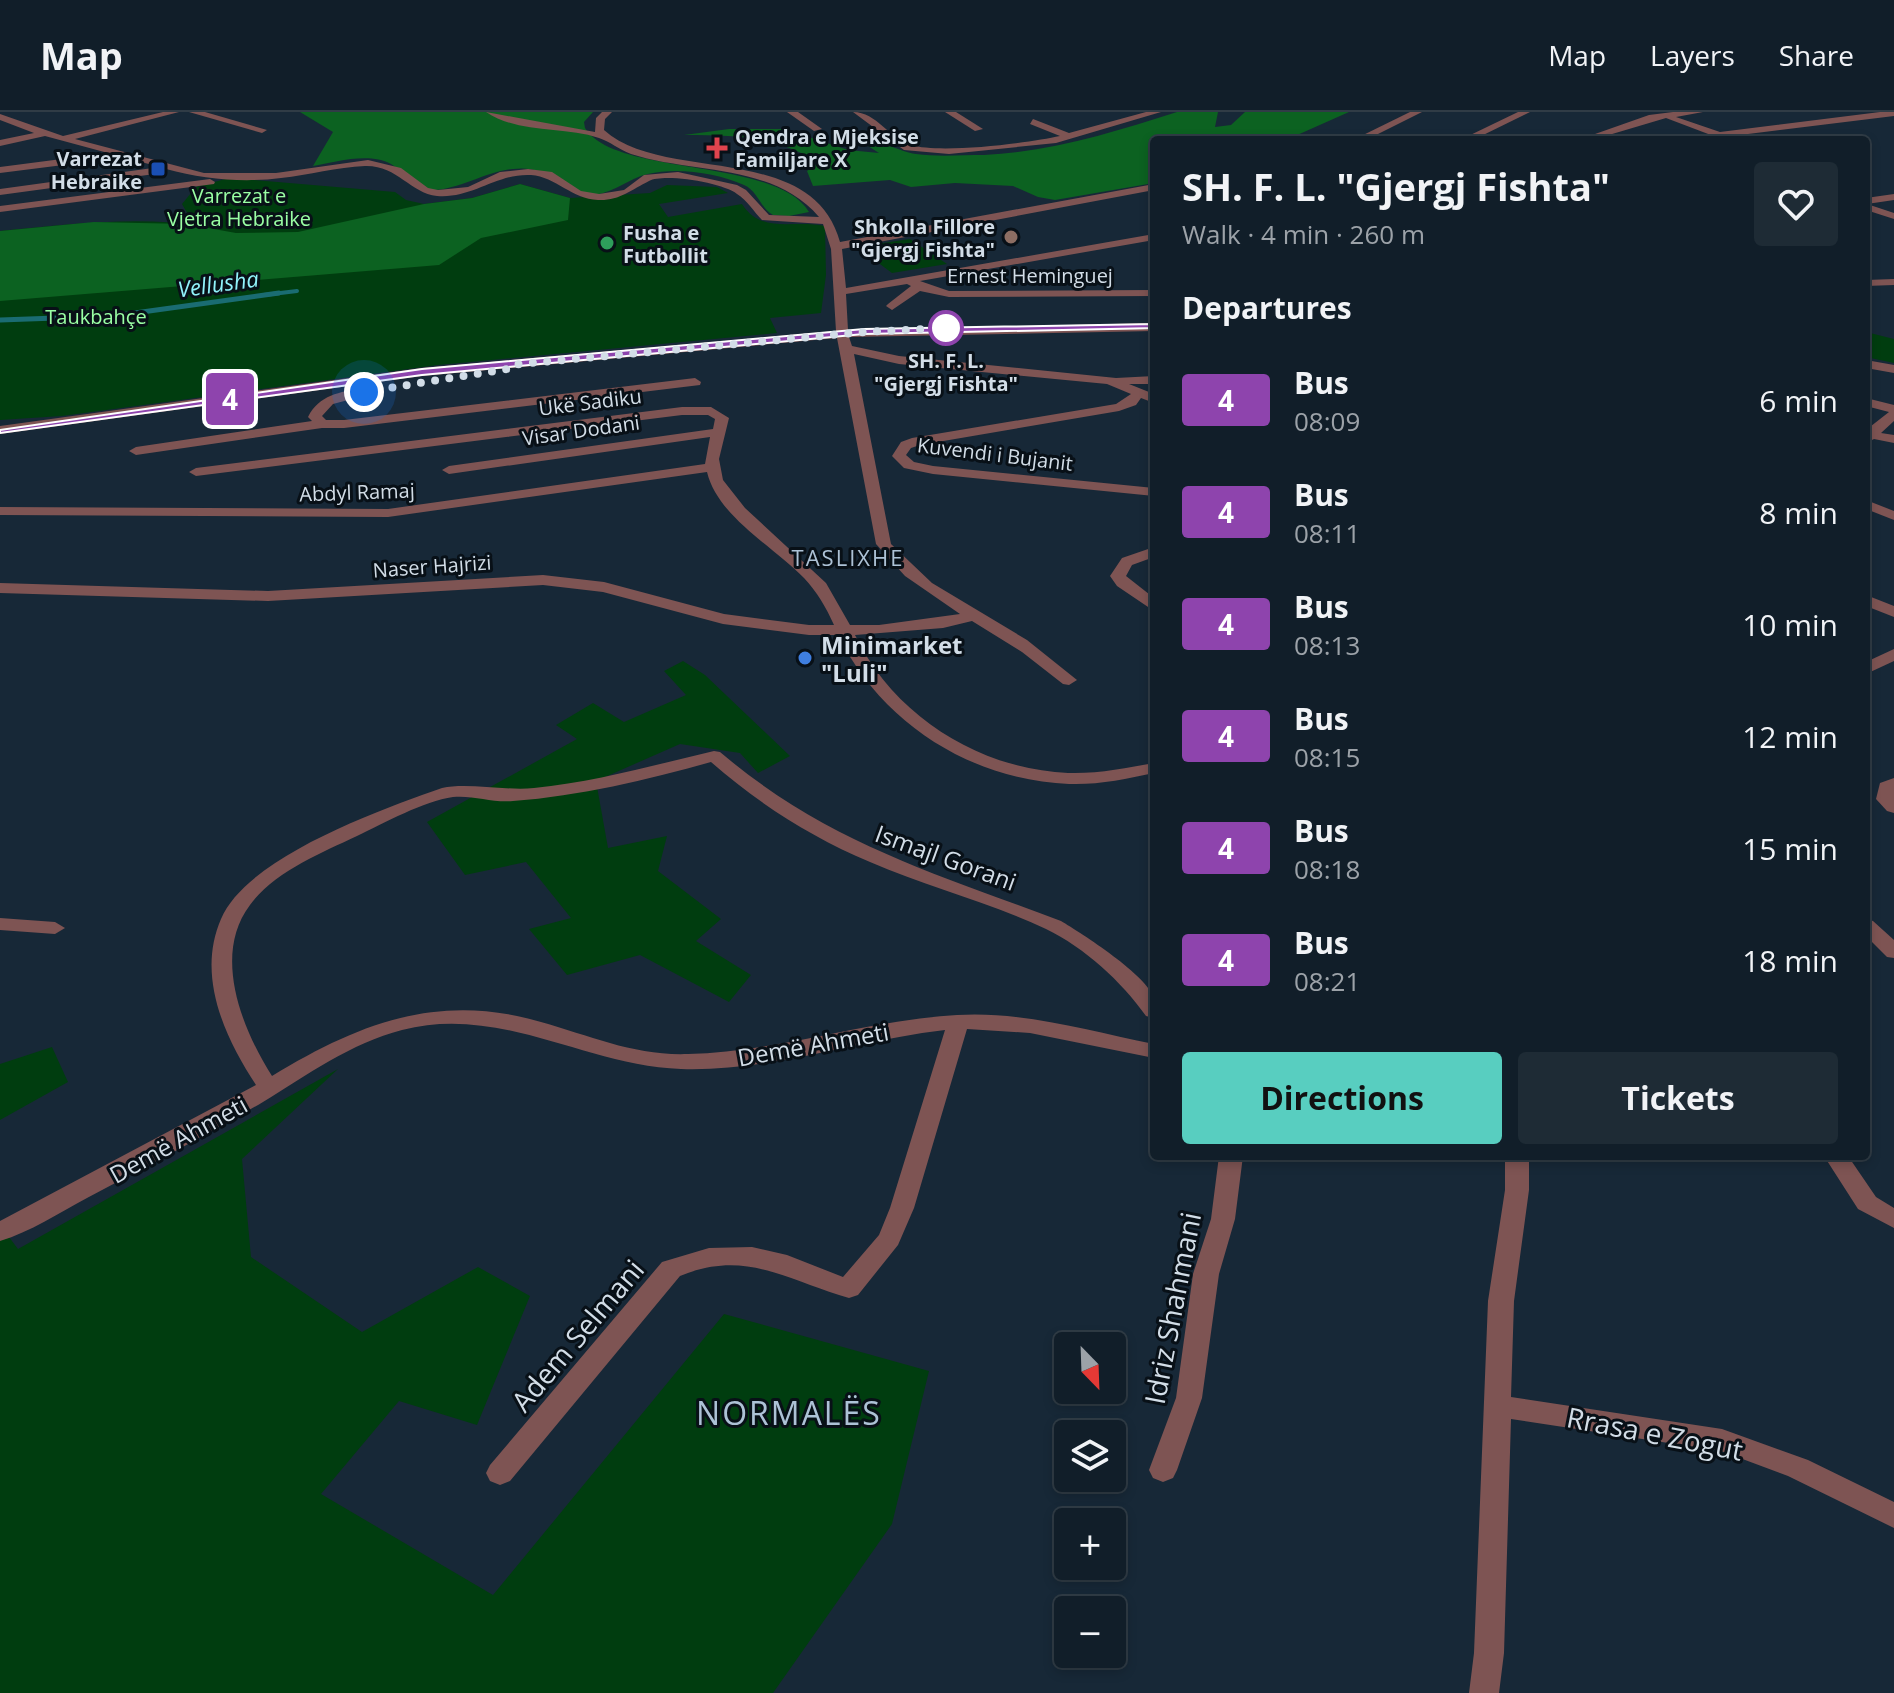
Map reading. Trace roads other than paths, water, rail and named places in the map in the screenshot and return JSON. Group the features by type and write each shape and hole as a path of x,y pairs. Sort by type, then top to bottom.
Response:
{"street":[{"path":"61,138 174,112"},
{"path":"194,112 262,130"},
{"path":"491,112 521,123 604,136 635,152 736,171 779,184 822,211 838,246 841,334 847,349 884,544 894,560 975,616 1018,641 1069,680"},
{"path":"604,136 598,125 607,112"},
{"path":"792,112 817,129"},
{"path":"858,112 902,145 915,150 968,151 1070,137 1156,112"},
{"path":"950,112 978,129"},
{"path":"1366,136 1417,112"},
{"path":"1474,136 1525,112"},
{"path":"1650,112 1720,135 1892,115"},
{"path":"1596,136 1662,115 1698,112"},
{"path":"0,117 43,133 171,169 214,177 276,176 377,163 398,170 425,190 438,193 463,191 504,174 528,172 548,174 578,193 599,197 627,192 648,177 678,175 733,187 742,192 766,218 828,221"},
{"path":"1033,122 1070,137"},
{"path":"0,143 43,133"},
{"path":"0,170 118,154"},
{"path":"0,192 171,169"},
{"path":"0,209 189,186 212,181 214,177"},
{"path":"838,246 1150,188"},
{"path":"1870,203 1894,197"},
{"path":"1870,206 1894,216"},
{"path":"1870,213 1880,211"},
{"path":"840,292 914,283 1150,238"},
{"path":"1870,283 1894,282"},
{"path":"892,306 914,283"},
{"name":"Ernest Heminguej","path":"914,283 949,294 1150,293"},
{"path":"0,430 422,372 841,334 939,329 1150,327"},
{"path":"847,349 899,360 1109,380 1150,380"},
{"path":"322,424 317,421 316,412 338,398 487,375 507,369 510,365"},
{"path":"1870,365 1894,369"},
{"path":"1109,380 1150,397"},
{"path":"136,451 322,424 359,423 695,382"},
{"name":"Kuvendi i Bujanit","path":"1139,392 1131,402 1119,407 917,441 906,445 899,456 909,465 933,470 1150,492"},
{"path":"1870,403 1894,411 1870,434"},
{"name":"Ukë Sadiku","path":"196,472 699,410 720,414 722,418 718,432"},
{"path":"359,423 370,443 380,448"},
{"path":"718,432 712,467 732,505 788,552 821,587 865,667 894,702 939,740 971,757 1030,775 1063,779 1099,778 1150,769"},
{"name":"Visar Dodani","path":"449,470 718,432"},
{"path":"1870,436 1894,439"},
{"name":"Abdyl Ramaj","path":"0,511 388,513 712,467"},
{"path":"1870,506 1894,516"},
{"path":"1150,553 1128,559 1120,566 1118,576 1150,603"},
{"name":"Naser Hajrizi","path":"0,590 268,596 543,580 604,587 723,619 844,632 912,628 975,616"},
{"path":"1870,602 1891,611"},
{"path":"1870,619 1891,611"},
{"path":"1870,667 1894,654"},
{"name":"Ismajl Gorani","path":"269,1088 251,1061 222,992 220,963 232,916 251,892 347,833 449,792 467,790 509,796 606,783 714,756 783,809 868,857 1054,925 1082,942 1120,973 1150,1007"},
{"path":"1894,784 1887,787 1885,799 1894,807"},
{"path":"0,924 55,928"},
{"path":"1870,929 1894,952"},
{"name":"Demë Ahmeti","path":"0,1232 131,1166 333,1048 371,1032 430,1018 502,1020 534,1027 619,1056 647,1061 755,1057 909,1027 958,1022 1041,1027 1150,1050"},
{"name":"Adem Selmani","path":"500,1473 671,1269 691,1260 713,1257 776,1261 827,1283 849,1288 889,1239 902,1208 958,1022"},
{"name":"Idriz Shahmani","path":"1163,1470 1189,1398 1206,1274 1223,1219 1230,1160"},
{"path":"1484,1693 1489,1653 1501,1301 1517,1190 1517,1160"},
{"path":"1839,1160 1867,1203 1894,1219"},
{"name":"Rrasa e Zogut","path":"1499,1406 1722,1440 1798,1468 1894,1516"}],"waterway":[{"name":"Vellusha","path":"269,294 297,291"},
{"name":"Vellusha","path":"269,294 279,293"},
{"name":"Vellusha","path":"0,320 113,316 269,294"},
{"name":"Vellusha","path":"264,295 269,294"}],"place":[{"name":"Qendra e Mjeksise Familjare X","path":"717,148"},
{"name":"Varrezat Hebraike","path":"158,169"},
{"name":"Shkolla Fillore \"Gjergj Fishta\"","path":"1011,237"},
{"name":"Fusha e Futbollit","path":"607,243"},
{"name":"SH. F. L. \"Gjergj Fishta\"","path":"946,328"},
{"name":"Minimarket \"Luli\"","path":"805,658"}],"district":[{"name":"TASLIXHE","path":"848,557"},
{"name":"NORMALËS","path":"789,1412"}],"park label":[{"name":"Varrezat e Vjetra Hebraike","path":"239,206"},
{"name":"Taukbahçe","path":"96,316"}]}
